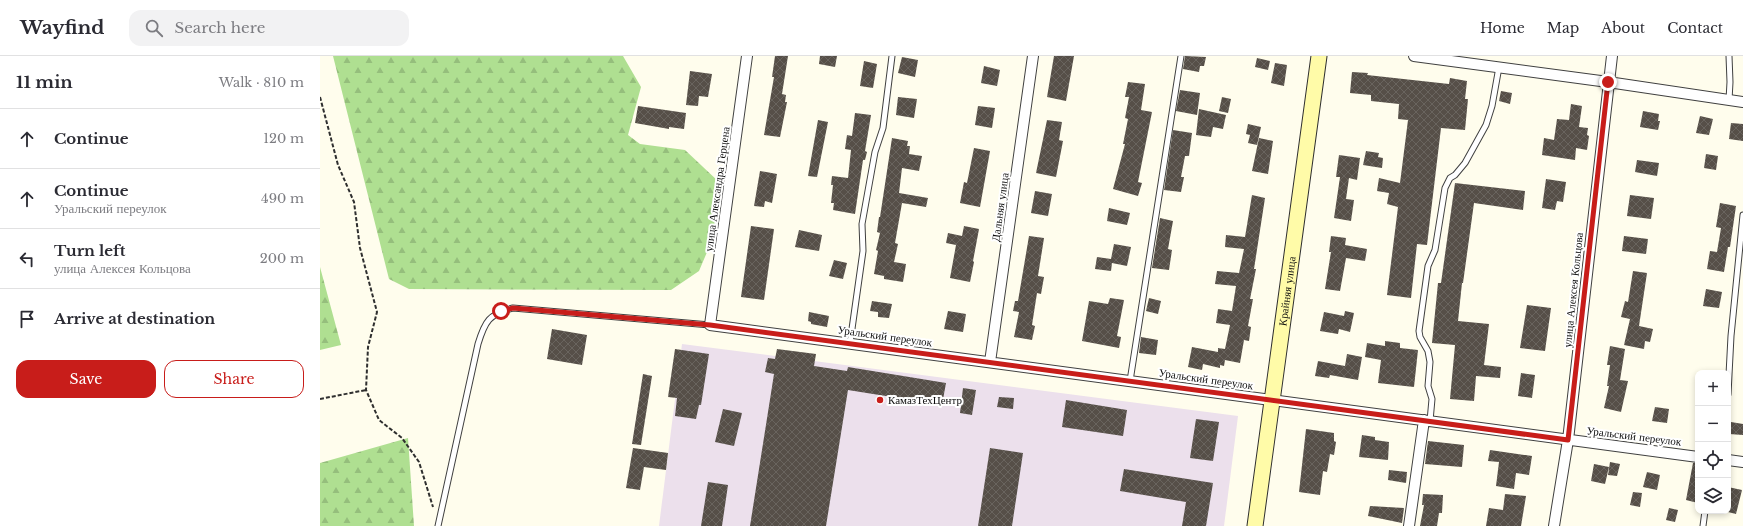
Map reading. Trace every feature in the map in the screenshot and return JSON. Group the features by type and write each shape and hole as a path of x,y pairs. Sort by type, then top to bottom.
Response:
{"main road":[{"name":"Крайняя улица","path":"1255,526 1319,56"}],"street":[{"name":"улица Александра Герцена","path":"710,325 747,56"},
{"name":"Дальняя улица","path":"990,362 1033,56"},
{"path":"1414,56 1476,60 1499,67 1743,102"},
{"name":"улица Алексея Кольцова","path":"1554,526 1568,440 1612,56"},
{"name":"Уральский переулок","path":"710,325 1568,440 1695,456"},
{"path":"1409,526 1427,421"},
{"path":"1731,460 1743,462"}],"lane":[{"path":"850,344 862,251 862,224 875,152 883,128 892,56"},
{"path":"1130,381 1181,56"},
{"path":"1729,56 1729,100"},
{"path":"1427,421 1432,399 1428,386 1430,362 1428,351 1420,337 1419,331 1428,266 1435,250 1445,188 1450,178 1455,175 1465,163 1486,126 1492,106 1499,67"},
{"path":"1729,370 1731,336 1743,215"},
{"path":"438,526 478,344 483,326 496,314 513,308 710,325"},
{"path":"1703,526 1705,514"}],"path":[{"path":"320,98 338,166 354,202 360,248 377,312 368,347 366,390 379,420 402,438 419,462 435,513"},
{"path":"320,399 366,390"}],"shaded area":[{"path":"682,344 1238,416 1224,526 659,526"}],"green space":[{"path":"333,56 623,56 641,87 628,135 640,144 685,150 719,182 720,214 713,238 699,271 671,290 409,289 389,279"},
{"path":"320,267 341,345 320,350"},
{"path":"408,438 414,526 320,526 320,463"}],"building":[{"path":"775,56 788,56 782,94 786,95 785,102 787,102 780,137 764,135 774,77 772,77"},
{"path":"820,56 837,56 835,67 819,64"},
{"path":"1054,56 1074,56 1066,101 1047,97"},
{"path":"1185,56 1206,57 1204,66 1200,66 1199,72 1183,69"},
{"path":"902,57 918,60 915,77 898,73"},
{"path":"1257,58 1270,61 1268,70 1255,67"},
{"path":"864,61 877,64 873,88 860,86"},
{"path":"1275,63 1287,65 1284,86 1271,83"},
{"path":"984,66 1000,70 997,86 981,83"},
{"path":"690,71 712,74 708,97 699,96 698,106 686,105"},
{"path":"1352,72 1449,84 1450,78 1467,81 1465,99 1468,99 1465,130 1441,128 1427,245 1417,244 1411,298 1387,295 1398,207 1387,204 1389,193 1377,191 1379,178 1400,183 1408,120 1398,119 1399,104 1371,101 1371,95 1350,93"},
{"path":"1128,82 1145,84 1141,110 1152,112 1138,182 1142,183 1138,196 1113,189 1125,144 1123,144 1128,119 1125,118 1129,97 1125,97"},
{"path":"1180,90 1200,93 1197,115 1176,111"},
{"path":"1501,91 1512,93 1510,104 1499,101"},
{"path":"898,97 917,99 914,118 896,115"},
{"path":"1222,97 1231,99 1228,113 1219,111"},
{"path":"1571,104 1582,106 1579,127 1588,128 1587,135 1589,136 1587,150 1576,148 1575,160 1542,155 1544,138 1554,140 1557,119 1569,120"},
{"path":"638,106 686,113 684,129 669,127 669,129 635,123"},
{"path":"978,106 995,108 992,128 975,125"},
{"path":"1199,109 1226,115 1223,129 1213,127 1211,137 1196,135"},
{"path":"1643,111 1659,114 1658,121 1660,121 1658,130 1640,127"},
{"path":"855,113 871,115 865,151 867,152 865,160 863,160 855,214 833,210 834,203 831,203 833,185 831,185 832,176 848,178 851,150 845,149 847,135 852,136"},
{"path":"1700,116 1713,119 1709,135 1696,133"},
{"path":"818,120 828,122 817,177 808,176"},
{"path":"1047,120 1062,122 1059,140 1063,141 1056,177 1036,173"},
{"path":"1731,123 1743,124 1743,141 1729,139"},
{"path":"1248,124 1261,127 1257,145 1248,143 1250,135 1246,134"},
{"path":"1173,130 1192,133 1189,156 1185,156 1181,177 1184,177 1181,192 1164,190"},
{"path":"892,138 908,141 907,146 910,146 909,154 922,156 919,171 902,168 899,193 928,198 926,207 902,203 895,243 898,244 894,262 906,264 903,282 884,279 884,276 874,274 878,251 876,250 880,233 877,232"},
{"path":"1259,138 1273,141 1268,174 1252,171"},
{"path":"974,148 990,151 980,207 960,203 964,182 967,183"},
{"path":"1366,151 1379,153 1378,157 1383,158 1382,168 1363,165"},
{"path":"1706,154 1718,156 1716,170 1704,168"},
{"path":"1339,155 1360,158 1357,180 1349,178 1346,199 1354,200 1351,221 1334,218 1340,177 1336,177"},
{"path":"1637,160 1659,163 1657,176 1635,172"},
{"path":"760,171 777,174 772,203 765,201 764,207 754,206"},
{"path":"1546,179 1566,182 1563,202 1557,201 1555,210 1542,208"},
{"path":"1455,183 1525,191 1523,210 1474,203 1458,321 1489,324 1484,365 1501,367 1500,378 1476,376 1474,401 1450,399 1455,345 1432,343 1438,283 1441,283"},
{"path":"1035,191 1052,194 1048,216 1031,213"},
{"path":"1252,195 1265,198 1254,269 1256,269 1250,299 1253,299 1248,326 1251,327 1249,341 1244,340 1240,363 1225,360 1224,366 1220,365 1220,368 1203,364 1202,370 1188,367 1192,347 1218,352 1218,348 1225,349 1230,325 1216,323 1218,309 1232,311 1236,286 1215,284 1217,271 1239,273 1244,249 1225,247 1226,235 1245,237"},
{"path":"1630,195 1654,198 1651,219 1627,216"},
{"path":"1720,203 1736,206 1730,247 1728,247 1724,272 1707,269 1710,251 1717,252 1721,228 1716,227"},
{"path":"1109,208 1130,213 1127,225 1107,221"},
{"path":"1160,218 1173,221 1168,249 1172,250 1169,270 1152,268"},
{"path":"751,226 774,229 764,300 741,297"},
{"path":"964,226 979,229 970,282 950,278 956,245 946,243 948,233 962,236"},
{"path":"799,230 822,235 819,251 795,247"},
{"path":"1029,236 1044,238 1038,276 1044,277 1041,294 1037,293 1032,325 1035,326 1032,340 1014,337 1019,312 1013,311 1015,301 1018,301"},
{"path":"1331,236 1346,238 1345,245 1367,249 1365,261 1346,258 1340,291 1325,289 1331,252 1329,252"},
{"path":"1624,236 1648,239 1646,254 1622,251"},
{"path":"1114,244 1131,247 1127,266 1112,263 1111,271 1095,269 1097,257 1111,259"},
{"path":"834,260 847,263 843,279 829,276"},
{"path":"1633,271 1647,273 1639,326 1653,329 1650,342 1645,341 1644,349 1624,345 1630,319 1621,317 1625,301 1628,302"},
{"path":"1706,289 1722,292 1719,308 1703,306"},
{"path":"1110,298 1124,300 1117,336 1121,337 1119,348 1082,341 1089,301 1108,304"},
{"path":"1149,298 1161,301 1158,314 1146,311"},
{"path":"872,301 892,304 889,318 878,317 878,312 870,311"},
{"path":"1527,305 1551,308 1545,351 1520,348"},
{"path":"948,311 966,314 963,332 944,329"},
{"path":"1345,311 1354,313 1350,332 1339,329 1338,334 1320,331 1324,312 1344,316"},
{"path":"809,312 829,316 827,327 811,324 811,322 808,321"},
{"path":"552,329 587,335 582,365 547,359"},
{"path":"1141,337 1158,340 1156,355 1139,353"},
{"path":"1385,341 1400,343 1400,348 1418,350 1414,387 1378,383 1381,360 1365,357 1367,343 1385,346"},
{"path":"1610,346 1625,349 1620,380 1628,381 1621,412 1604,408 1609,386 1607,386 1610,365 1607,365"},
{"path":"675,349 709,354 701,405 699,405 696,419 675,416 677,398 668,397"},
{"path":"777,349 816,354 814,366 847,371 848,367 946,383 942,405 848,390 826,526 750,526 774,374 765,372 768,358 775,359"},
{"path":"1347,354 1362,357 1358,380 1330,375 1329,378 1315,376 1318,361 1345,366"},
{"path":"1521,373 1535,375 1532,398 1518,396"},
{"path":"643,374 652,376 641,445 632,444"},
{"path":"963,388 976,390 972,415 960,413"},
{"path":"999,397 1014,398 1013,409 997,407"},
{"path":"1066,400 1127,410 1123,436 1062,427"},
{"path":"1655,407 1669,409 1667,423 1652,421"},
{"path":"723,409 742,413 734,446 715,442"},
{"path":"1196,419 1219,422 1213,461 1190,458"},
{"path":"1731,422 1743,424 1743,435 1731,434"},
{"path":"1306,429 1334,433 1334,441 1336,442 1334,455 1330,454 1327,472 1323,471 1320,495 1299,492"},
{"path":"1362,435 1375,437 1375,440 1389,442 1388,460 1359,457"},
{"path":"1428,441 1464,445 1462,467 1425,464"},
{"path":"633,448 668,453 666,470 644,467 640,490 626,488"},
{"path":"990,448 1023,453 1012,526 978,526"},
{"path":"1490,450 1532,456 1529,475 1516,473 1514,489 1496,486 1499,462 1488,461"},
{"path":"1610,462 1620,464 1617,476 1608,475"},
{"path":"1693,463 1695,463 1695,502 1686,500"},
{"path":"1594,464 1609,467 1605,484 1591,481"},
{"path":"1124,469 1213,483 1206,526 1182,526 1186,502 1120,491"},
{"path":"1389,470 1407,472 1406,483 1388,480"},
{"path":"1647,472 1660,475 1657,490 1643,487"},
{"path":"708,482 728,485 722,526 701,526"},
{"path":"1731,488 1742,490 1736,514 1731,513"},
{"path":"1633,492 1642,493 1640,507 1630,505"},
{"path":"1423,494 1443,495 1442,513 1439,513 1437,526 1420,526 1424,505 1422,505"},
{"path":"1505,494 1526,496 1521,526 1486,526 1489,508 1503,510"},
{"path":"1370,506 1404,508 1402,523 1368,516"},
{"path":"1669,508 1678,510 1675,522 1666,520"}],"place":[{"name":"КамазТехЦентр","path":"880,400"}],"route":[{"path":"501,311 513,308 710,325 1568,440 1608,82"}]}
